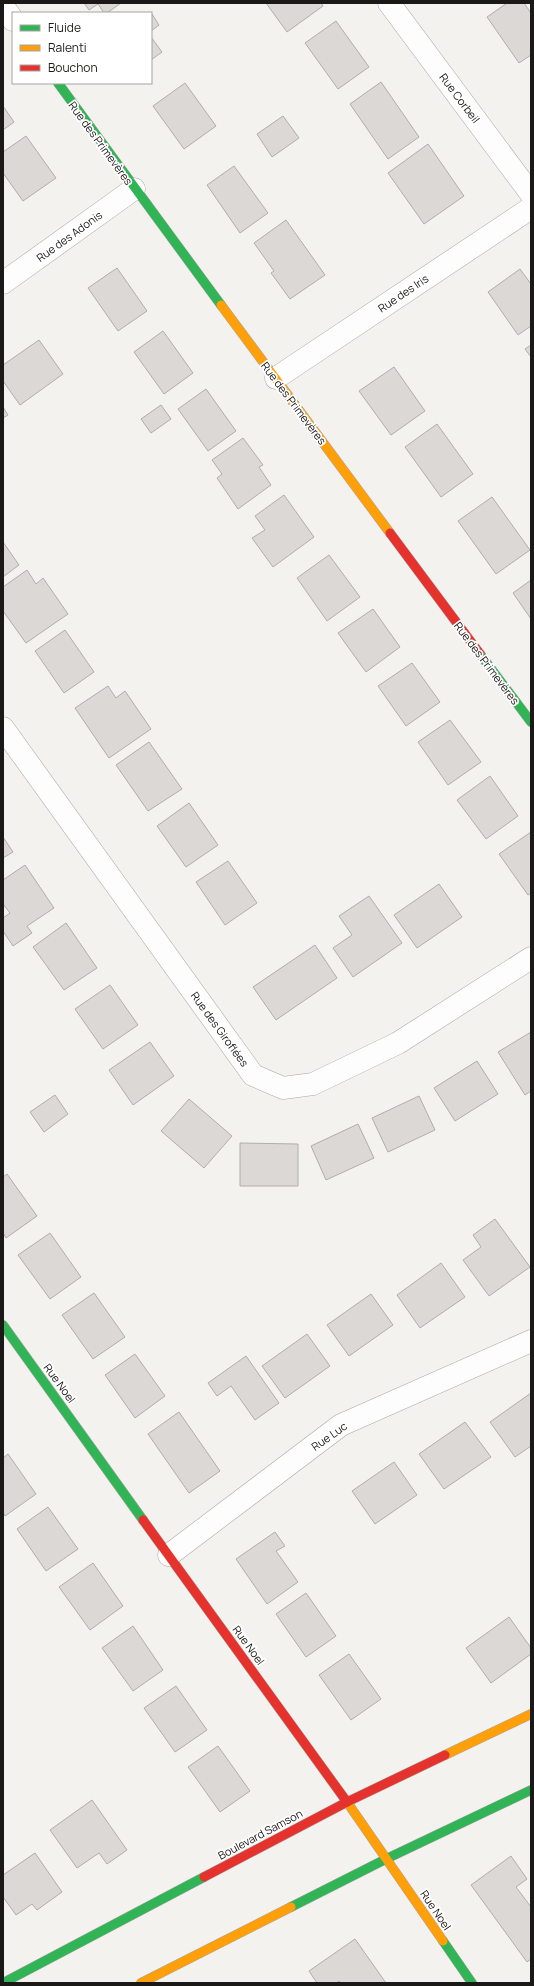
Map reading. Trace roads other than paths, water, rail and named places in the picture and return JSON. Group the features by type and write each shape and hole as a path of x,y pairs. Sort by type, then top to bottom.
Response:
{"street":[{"name":"Rue Corbeil","path":"389,3 531,194"},
{"path":"3,6 12,19"},
{"name":"Rue des Primevères","path":"59,84 134,189 531,722"},
{"name":"Rue des Adonis","path":"3,283 134,189"},
{"name":"Rue des Iris","path":"276,378 531,208"},
{"name":"Rue des Giroflées","path":"3,728 253,1075 283,1088 312,1084 398,1043 531,958"},
{"name":"Rue Noel","path":"3,1325 347,1802 472,1983"},
{"name":"Rue Luc","path":"169,1556 341,1425 531,1341"},
{"name":"Boulevard Samson","path":"3,1983 347,1802 531,1714"},
{"path":"142,1983 386,1859 531,1790"}]}
